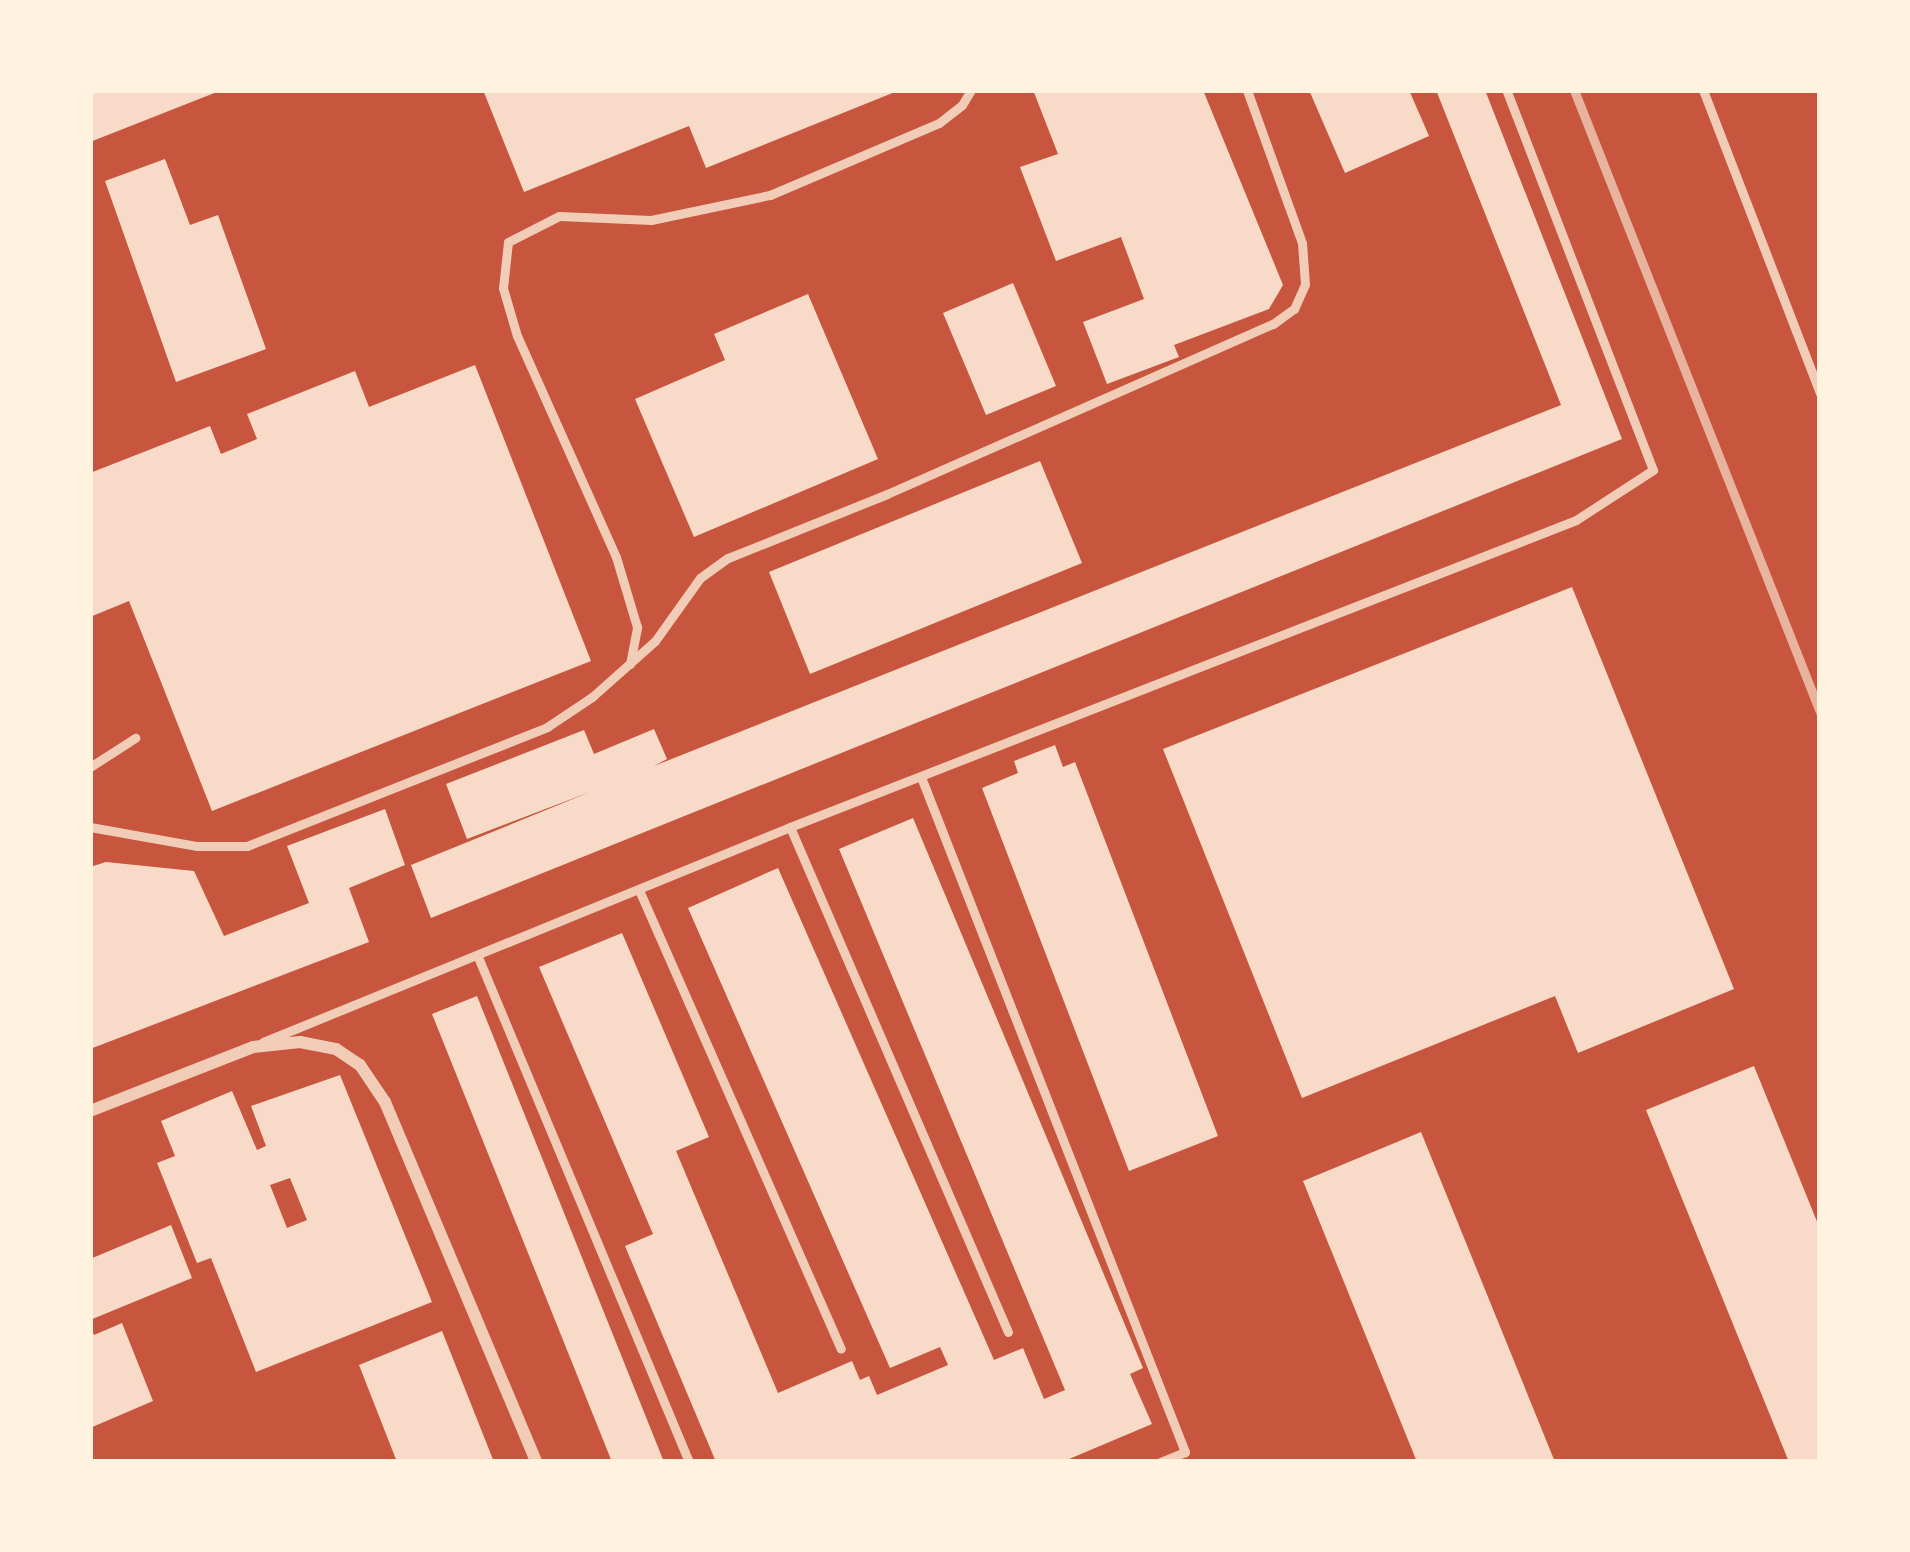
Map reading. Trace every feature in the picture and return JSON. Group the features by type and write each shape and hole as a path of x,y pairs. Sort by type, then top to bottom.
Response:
{"street":[{"path":"90,1111 253,1047 300,1042 335,1049 359,1066 385,1102 536,1462"}],"lane":[{"path":"630,664 637,627 616,557 517,336 503,288 508,242 560,216 651,220 770,195 939,123 962,105 971,90"},
{"path":"90,827 197,845 247,846 547,727 655,641 700,578 728,558 887,494 1273,324 1294,309 1305,284 1302,243 1247,90"},
{"path":"253,1047 790,827 1576,520 1653,470 1506,90"},
{"path":"1702,90 1820,393"},
{"path":"90,767 135,738"},
{"path":"921,777 1185,1452 1160,1462"},
{"path":"790,827 1008,1332"},
{"path":"639,890 841,1349"},
{"path":"478,957 689,1462"}],"building":[{"path":"90,90 222,90 90,142"},
{"path":"483,90 900,90 706,168 689,126 524,192"},
{"path":"1033,90 1203,90 1283,285 1269,309 1174,345 1179,357 1107,384 1083,322 1144,299 1121,237 1056,261 1020,167 1058,154"},
{"path":"1309,90 1409,90 1429,136 1345,173"},
{"path":"1436,90 1485,90 1622,439 431,918 411,865 590,792 467,839 446,784 584,730 594,754 654,729 667,759 654,766 1561,405"},
{"path":"165,159 190,225 218,215 266,349 176,382 105,181"},
{"path":"1013,283 1056,386 986,415 943,313"},
{"path":"808,294 878,459 694,537 635,399 725,360 714,334"},
{"path":"475,365 591,661 212,811 129,601 90,617 90,473 210,426 221,454 257,439 247,414 355,371 369,407"},
{"path":"1040,461 1082,563 810,674 769,572"},
{"path":"1572,587 1734,989 1578,1053 1555,996 1302,1098 1163,749"},
{"path":"1055,745 1063,767 1075,762 1218,1136 1129,1171 982,788 1018,773 1014,761"},
{"path":"385,809 405,865 349,888 369,942 90,1049 90,867 106,862 194,871 224,936 309,903 287,846"},
{"path":"913,818 1143,1368 1130,1374 1152,1424 1062,1462 716,1462 625,1246 653,1234 539,967 622,933 709,1137 676,1151 778,1393 852,1361 860,1380 869,1376 877,1395 948,1365 940,1347 890,1368 688,908 778,868 994,1360 1023,1348 1044,1399 1065,1390 839,849"},
{"path":"477,996 664,1462 612,1462 432,1014"},
{"path":"1754,1066 1820,1229 1820,1462 1789,1462 1646,1110"},
{"path":"340,1075 432,1302 256,1372 211,1258 197,1263 157,1163 175,1156 161,1121 232,1091 257,1150 266,1146 251,1106","holes":["290,1178 307,1220 287,1228 270,1185"]},
{"path":"1421,1132 1555,1462 1417,1462 1303,1181"},
{"path":"171,1225 192,1278 90,1320 90,1259"},
{"path":"122,1323 153,1401 90,1428 90,1326 94,1335"},
{"path":"442,1331 494,1462 397,1462 359,1365"}],"railway":[{"path":"1574,90 1820,712"}]}
